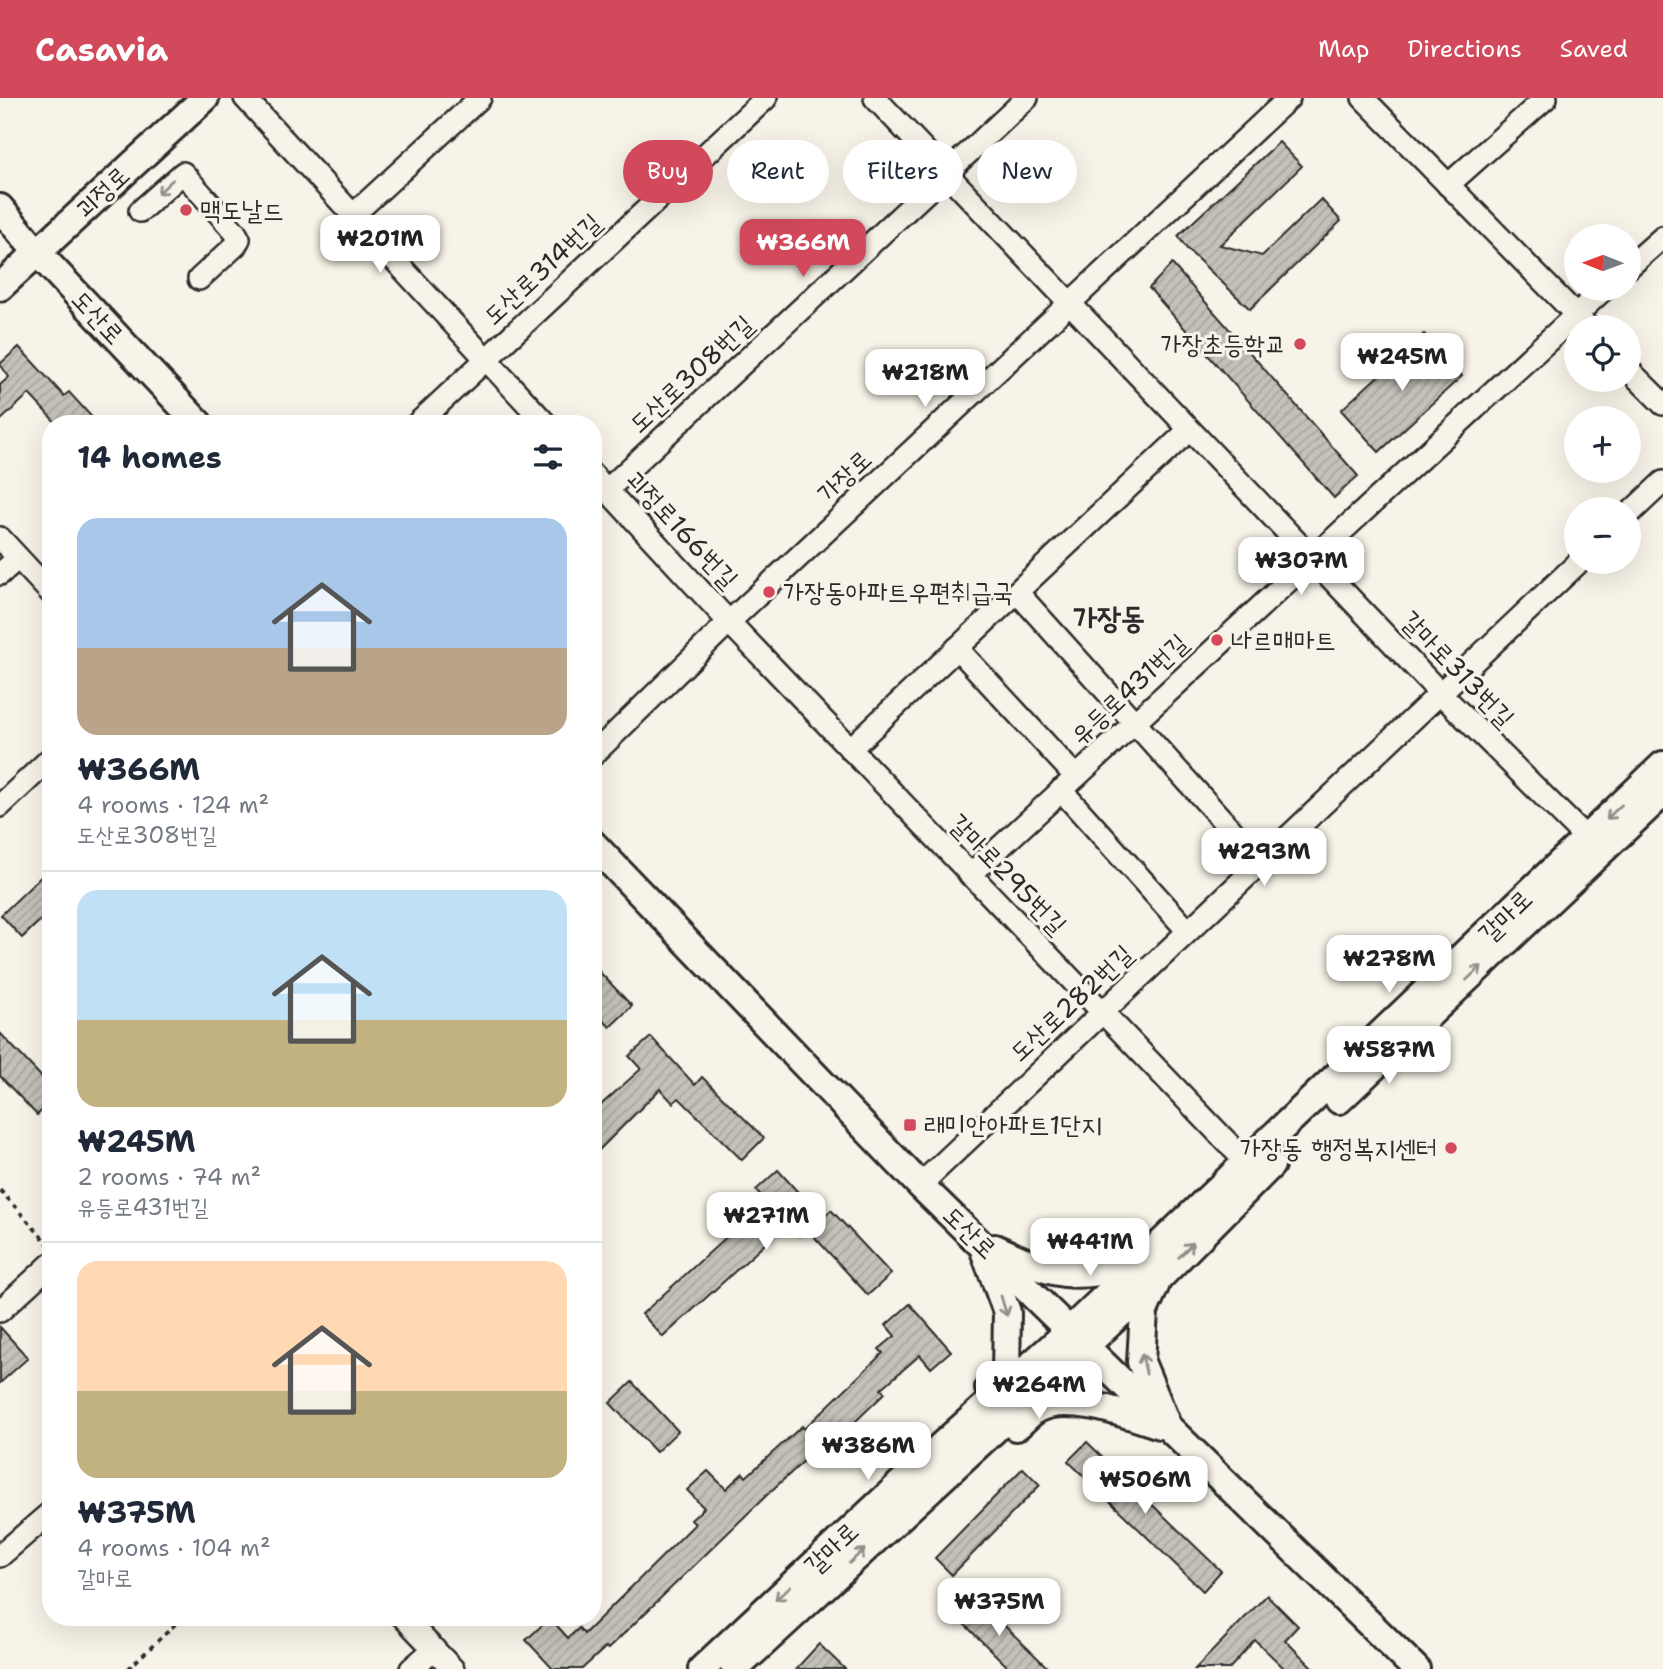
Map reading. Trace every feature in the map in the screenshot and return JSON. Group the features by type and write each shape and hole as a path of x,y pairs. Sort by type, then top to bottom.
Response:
{"main road":[{"name":"괴정로","path":"0,287 205,98"},
{"name":"도산로","path":"0,208 37,252 191,415"},
{"name":"갈마로","path":"702,1669 952,1452 1152,1268 1261,1174 1594,846 1663,765"},
{"name":"갈마로","path":"1152,1268 1247,1163 1594,846 1663,793"},
{"name":"도산로","path":"602,853 920,1185 1416,1669"},
{"path":"981,1242 1029,1264 1065,1275 1152,1268 1144,1311 1141,1362 1168,1428"},
{"path":"981,1242 1007,1312 1006,1373 969,1406 952,1452 987,1451 1039,1408 1074,1403 1100,1406 1168,1428"},
{"name":"갈마로","path":"735,1669 952,1452"}],"street":[{"path":"245,98 538,415"},
{"path":"353,215 480,98"},
{"name":"도산로314번길","path":"427,415 766,98"},
{"name":"갈마로313번길","path":"874,98 914,140"},
{"name":"도산로308번길","path":"963,158 1027,98"},
{"name":"가장로","path":"602,746 729,622 1289,98"},
{"path":"1363,98 1576,315"},
{"path":"1448,185 1546,98"},
{"path":"140,211 183,173 227,222 239,239 199,279"},
{"name":"갈마로313번길","path":"963,192 1440,693 1594,846"},
{"name":"도산로308번길","path":"602,480 913,203"},
{"path":"1642,256 1663,237"},
{"name":"유등로431번길","path":"970,875 1312,558 1564,337"},
{"path":"1641,382 1663,404"},
{"path":"850,749 1189,430"},
{"path":"1641,503 1663,482"},
{"name":"괴정로166번길","path":"602,484 729,622"},
{"path":"0,538 42,583"},
{"path":"0,574 18,558"},
{"name":"도산로282번길","path":"920,1185 1566,574"},
{"path":"1017,592 1261,863"},
{"name":"갈마로295번길","path":"729,622 1247,1163"},
{"path":"957,648 1188,931"},
{"path":"0,806 42,766"},
{"path":"0,1311 42,1272"},
{"path":"0,1556 42,1520"},
{"path":"412,1626 453,1669"},
{"path":"411,1669 434,1648"}],"path":[{"path":"0,1190 42,1237"},
{"path":"128,1669 173,1626"}],"building":[{"path":"1279,142 1302,166 1220,245 1262,256 1321,199 1341,221 1250,309 1187,249 1178,236"},
{"path":"1172,264 1358,476 1334,498 1149,288"},
{"path":"1424,334 1462,376 1379,452 1341,410"},
{"path":"19,347 64,396 69,392 90,415 49,415 29,394 0,421 0,385 9,377 0,364"},
{"path":"42,876 42,919 22,938 1,915"},
{"path":"602,974 632,1006 610,1027 602,1019"},
{"path":"0,1033 42,1077 42,1110 37,1115 0,1076"},
{"path":"651,1037 695,1085 702,1077 764,1138 742,1160 679,1098 673,1103 660,1089 602,1147 602,1104 641,1069 629,1056"},
{"path":"778,1170 822,1219 831,1210 891,1274 868,1295 807,1229 799,1236 788,1223 663,1337 642,1314 766,1201 756,1190"},
{"path":"910,1304 951,1351 931,1368 920,1355 881,1389 885,1393 831,1445 827,1440 770,1492 608,1649 606,1647 582,1669 553,1669 526,1640 541,1626 557,1626 568,1638 579,1628 584,1634 592,1626 602,1626 602,1616 695,1524 691,1520 704,1508 687,1490 708,1471 726,1489 743,1473 746,1477 802,1426 804,1429 883,1353 879,1349 895,1336 886,1325"},
{"path":"0,1327 28,1358 0,1383"},
{"path":"632,1382 678,1431 656,1452 610,1403"},
{"path":"1087,1442 1221,1571 1203,1591 1068,1461"},
{"path":"1023,1468 1040,1485 952,1575 935,1558"},
{"path":"1267,1595 1298,1626 1285,1640 1314,1669 1285,1669 1255,1640 1229,1669 1195,1669"},
{"path":"976,1598 1049,1669 1010,1669 957,1617"},
{"path":"819,1644 845,1669 796,1669"}],"place":[{"name":"맥도날드","path":"186,210"},
{"name":"가장초등학교","path":"1300,344"},
{"name":"가장동아파트우편취급국","path":"769,592"},
{"name":"나르매마트","path":"1217,640"},
{"name":"래미안아파트1단지","path":"910,1125"},
{"name":"가장동 행정복지센터","path":"1451,1148"}],"district":[{"name":"가장동","path":"1109,618"}]}
